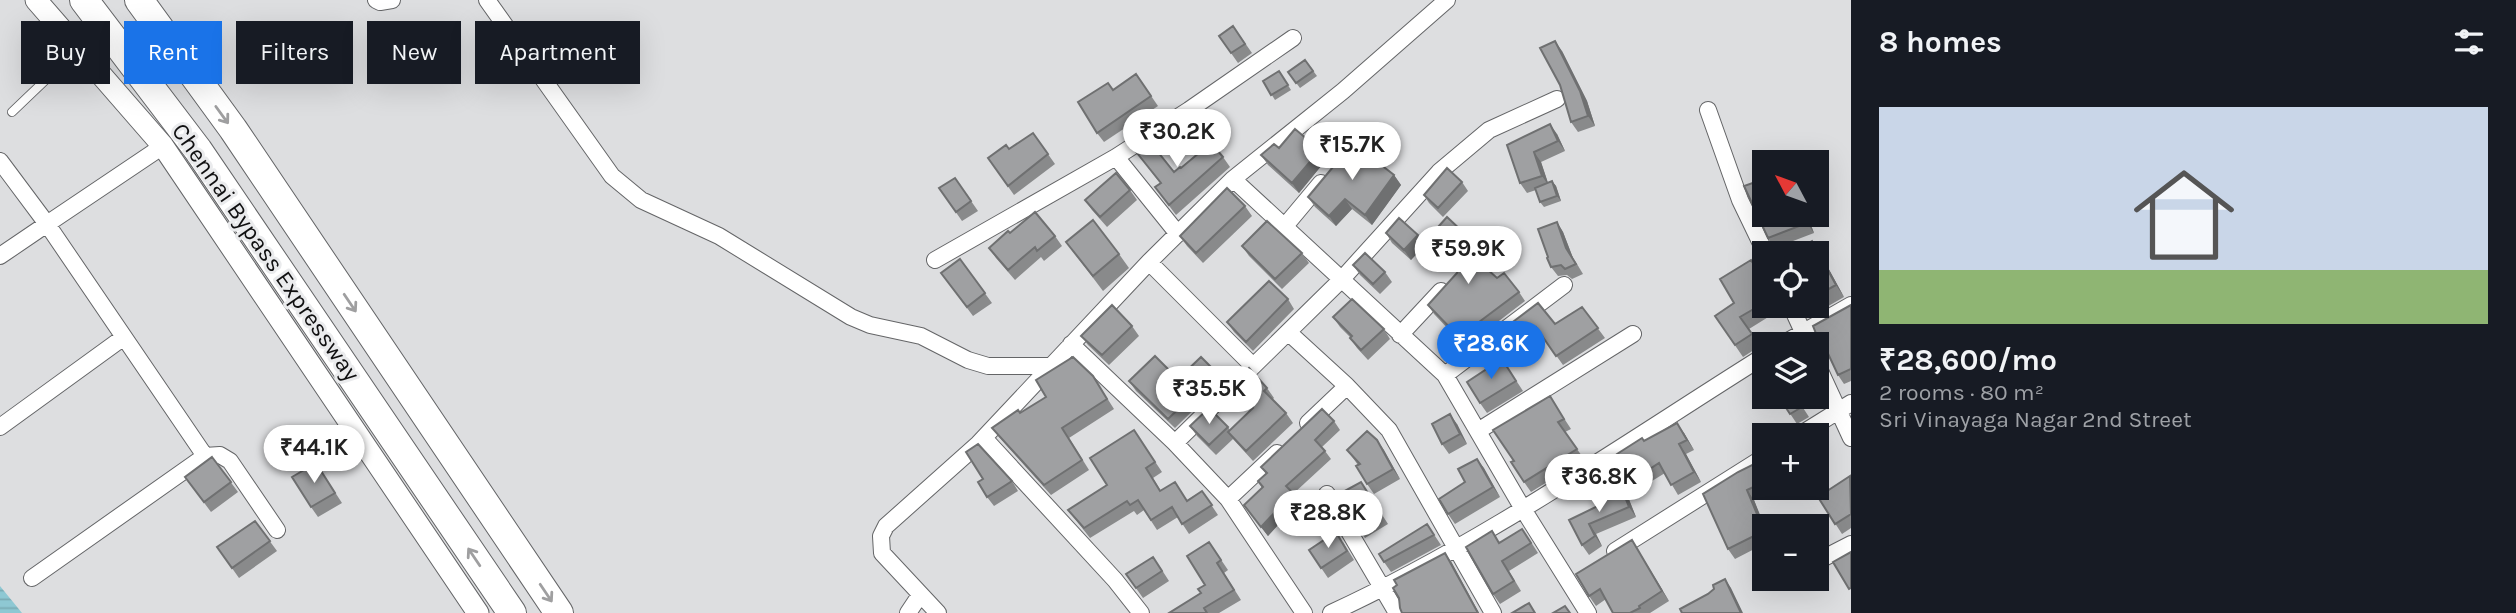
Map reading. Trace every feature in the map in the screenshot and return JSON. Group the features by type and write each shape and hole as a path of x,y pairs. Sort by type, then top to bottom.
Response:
{"highway":[{"name":"Chennai Bypass Expressway","path":"84,0 198,150 512,613"},
{"name":"Chennai Bypass Expressway","path":"139,0 233,129 559,613"}],"street":[{"path":"36,0 54,21"},
{"path":"376,0 392,0"},
{"path":"487,0 611,176 641,200 719,236 851,317 870,325 921,336 968,360 988,366 1051,366"},
{"path":"938,613 883,553 881,536 886,526 984,438 1149,262 1233,179 1343,91 1447,0"},
{"path":"935,260 1116,157 1293,38"},
{"path":"109,84 163,146 478,613"},
{"path":"1175,443 1342,279 1439,172 1489,130 1557,99"},
{"path":"1707,110 1735,188 1760,241"},
{"path":"0,257 163,146"},
{"path":"1116,157 1178,234"},
{"path":"0,161 47,224 205,456"},
{"path":"1285,226 1334,167"},
{"path":"1233,179 1445,375 1523,509 1573,577 1588,613"},
{"path":"1149,262 1253,366"},
{"path":"1401,335 1456,275"},
{"path":"1445,375 1564,285"},
{"path":"1814,332 1851,305"},
{"path":"1288,332 1347,386 1389,430 1493,613"},
{"path":"1478,431 1633,334"},
{"path":"0,427 124,337"},
{"path":"1071,344 1175,443 1228,499 1304,613"},
{"path":"1331,613 1384,589 1456,549 1752,364"},
{"path":"1829,383 1844,407 1851,438"},
{"path":"1228,499 1347,386"},
{"path":"1819,423 1844,407"},
{"path":"984,438 1115,580 1141,613"},
{"path":"32,578 205,456 220,456 230,461 278,530"},
{"path":"1602,559 1752,465"},
{"path":"1327,494 1397,613"},
{"path":"1829,555 1851,544"},
{"path":"908,613 920,595"}],"lane":[{"path":"12,112 41,84"}],"water":[{"path":"0,586 22,613 0,613"}],"building":[{"path":"1233,26 1245,44 1231,53 1219,36"},
{"path":"1555,41 1580,91 1588,116 1571,122 1560,85 1540,48"},
{"path":"1305,60 1313,71 1296,83 1288,72"},
{"path":"1279,71 1288,85 1271,95 1263,81"},
{"path":"1136,74 1151,96 1097,133 1078,102 1108,83 1113,90"},
{"path":"1550,124 1558,141 1534,152 1542,176 1520,183 1507,145"},
{"path":"1295,129 1320,150 1292,183 1261,155 1274,144 1279,148"},
{"path":"1033,133 1048,154 1008,186 988,158 1006,145 1009,149"},
{"path":"1146,137 1174,172 1211,143 1223,157 1169,205 1155,187 1161,183 1133,148"},
{"path":"1353,143 1394,175 1365,215 1345,199 1329,216 1308,197"},
{"path":"1447,168 1462,182 1438,208 1424,195"},
{"path":"1116,173 1130,190 1100,217 1085,200"},
{"path":"955,178 971,201 956,212 939,188"},
{"path":"1552,181 1557,196 1540,202 1535,188"},
{"path":"1752,183 1752,203 1744,186"},
{"path":"1227,188 1245,206 1196,253 1180,236"},
{"path":"1035,212 1055,236 1037,251 1035,247 1008,270 989,248"},
{"path":"1447,217 1464,233 1456,241 1497,278 1504,273 1519,292 1459,337 1428,305 1457,273 1460,264 1430,236"},
{"path":"1399,218 1418,235 1404,250 1386,233"},
{"path":"1093,220 1119,254 1093,276 1066,242"},
{"path":"1267,221 1302,253 1275,279 1242,246"},
{"path":"1557,222 1566,248 1576,264 1565,269 1561,265 1551,267 1538,229"},
{"path":"1763,228 1794,228 1768,238"},
{"path":"1365,253 1385,272 1373,284 1353,265"},
{"path":"960,259 985,293 967,307 941,273"},
{"path":"1752,262 1752,310 1740,317 1752,334 1735,345 1715,316 1734,303 1720,279"},
{"path":"1829,272 1836,285 1829,289"},
{"path":"1269,281 1288,299 1246,342 1227,322"},
{"path":"1352,299 1384,329 1361,350 1350,338 1352,336 1333,317"},
{"path":"1538,303 1555,324 1582,307 1598,328 1556,356 1536,327 1501,350 1493,337"},
{"path":"1112,305 1132,326 1102,355 1081,336"},
{"path":"1851,305 1851,369 1838,375 1829,356 1829,332 1815,332 1813,326"},
{"path":"1155,356 1178,379 1201,357 1216,372 1168,419 1129,381"},
{"path":"1073,357 1093,376 1107,399 1062,428 1082,460 1044,485 992,428 1018,410 1020,413 1046,397 1036,380"},
{"path":"1502,359 1516,381 1480,403 1467,382"},
{"path":"1249,368 1267,388 1264,391 1286,413 1246,451 1228,432 1253,408 1232,386"},
{"path":"1550,396 1564,419 1558,422 1577,449 1524,482 1511,462 1514,461 1493,430"},
{"path":"1209,408 1228,427 1209,445 1190,426"},
{"path":"1322,409 1334,421 1315,440 1325,451 1286,486 1293,493 1261,527 1244,505 1263,487 1258,481 1267,473 1261,467"},
{"path":"1450,414 1460,434 1442,444 1432,424"},
{"path":"1677,423 1687,440 1679,444 1694,472 1671,485 1659,463 1633,480 1617,454 1642,438 1644,441"},
{"path":"1134,430 1155,462 1146,468 1160,491 1175,482 1187,501 1202,491 1212,505 1182,524 1172,507 1151,520 1138,500 1130,505 1127,501 1084,528 1068,510 1107,485 1090,458"},
{"path":"1367,431 1377,440 1393,469 1367,484 1356,466 1360,464 1347,450"},
{"path":"978,444 1012,481 987,497 978,482 983,479 966,452"},
{"path":"212,457 231,482 204,502 185,477"},
{"path":"1477,459 1493,487 1448,514 1439,499 1465,482 1458,469"},
{"path":"316,463 335,493 311,507 292,477"},
{"path":"1752,465 1752,488 1747,490 1757,514 1752,514 1752,537 1728,549 1703,494"},
{"path":"1850,476 1851,514 1835,524 1820,500 1829,500 1829,490"},
{"path":"1361,482 1381,514 1358,528 1341,493"},
{"path":"1621,487 1629,507 1589,524 1595,536 1582,545 1569,520 1602,504 1599,496"},
{"path":"255,521 270,541 232,568 217,547"},
{"path":"1427,524 1434,535 1384,562 1379,554"},
{"path":"1522,529 1531,543 1502,561 1514,581 1493,594 1466,547 1492,531 1499,543"},
{"path":"1336,532 1347,551 1321,568 1309,550"},
{"path":"1632,540 1662,591 1630,613 1613,613 1600,589 1589,596 1576,574"},
{"path":"1209,542 1221,560 1217,563 1234,590 1204,608 1207,613 1169,613 1201,593 1198,589 1205,585 1187,556"},
{"path":"1851,552 1851,588 1849,589 1833,562"},
{"path":"1445,553 1478,613 1402,613 1399,598 1393,588 1397,585 1394,580"},
{"path":"1153,557 1162,571 1136,588 1126,574"},
{"path":"1725,579 1741,613 1682,613 1680,609 1708,594 1714,589 1713,585"},
{"path":"1529,603 1535,613 1512,613"},
{"path":"1565,606 1570,613 1553,613"}]}
